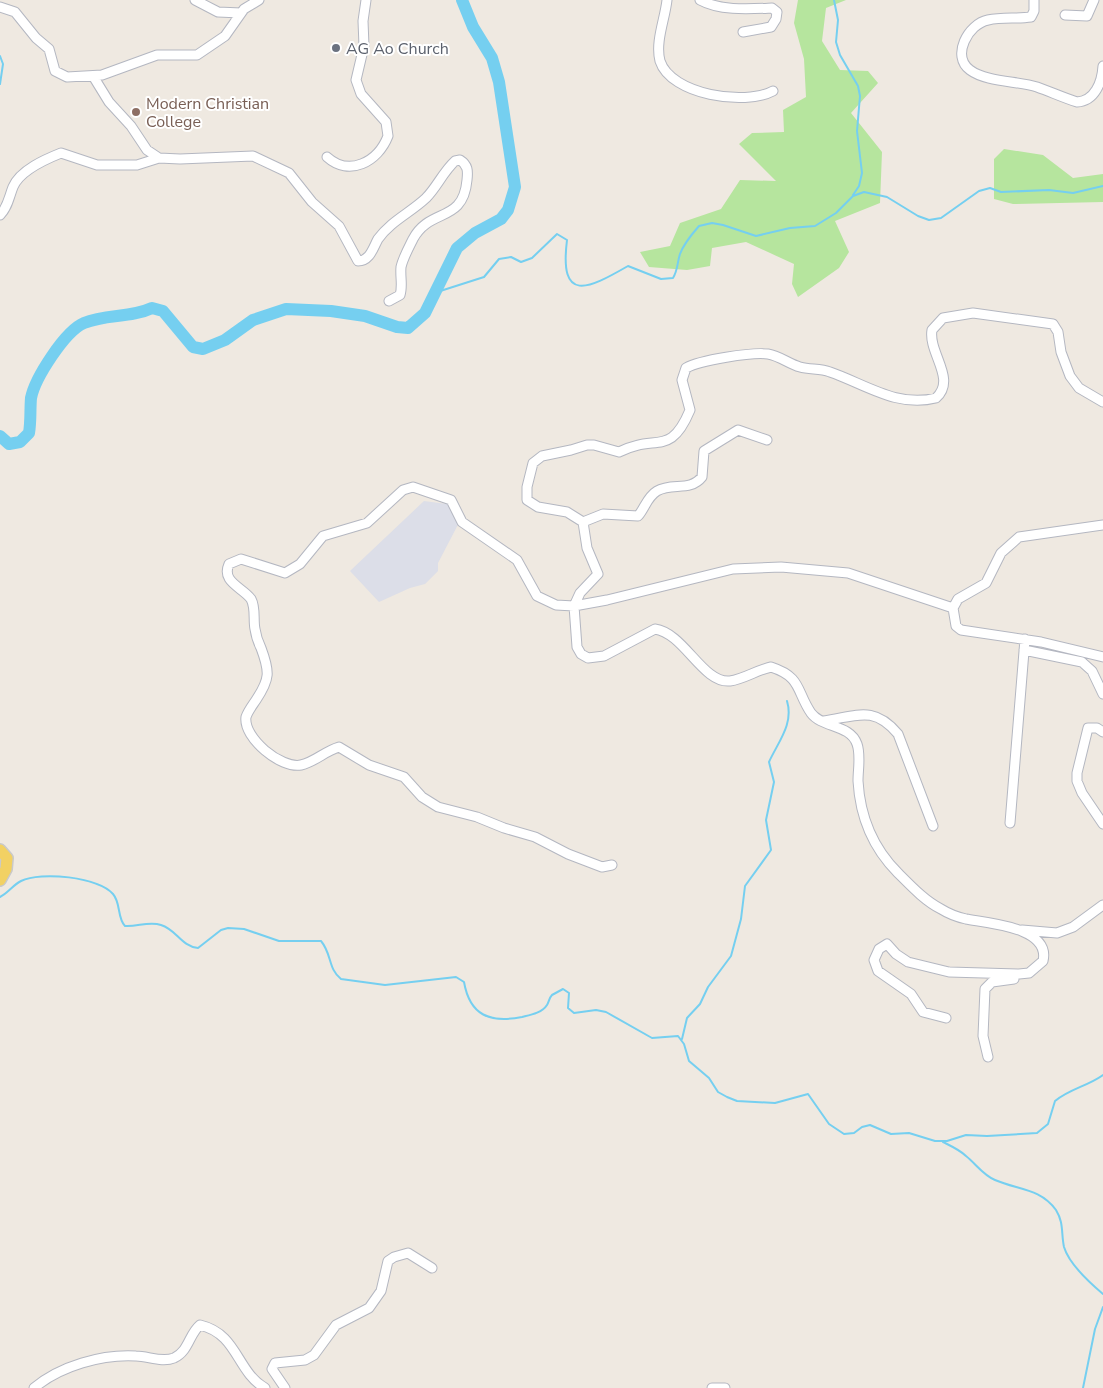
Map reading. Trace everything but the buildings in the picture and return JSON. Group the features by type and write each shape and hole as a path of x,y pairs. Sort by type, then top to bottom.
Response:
{"main road":[{"path":"0,850 7,858 6,869 0,880"}],"street":[{"path":"195,0 218,12 241,13"},
{"path":"0,6 14,12 49,49 53,67 58,74 67,77 112,73 158,55 197,55 225,36 241,13 259,0"},
{"path":"327,156 339,166 355,167 376,154 388,136 386,122 361,94 356,80 364,46 363,21 366,0"},
{"path":"666,0 658,49 662,66 666,72 682,84 724,96 750,98 773,91"},
{"path":"700,0 709,4 732,8 772,8 777,12 776,19 771,27 742,32"},
{"path":"1034,0 1034,12 1030,17 985,20 969,34 961,49 963,62 969,69 982,76 1029,85 1077,102 1084,102 1093,95 1102,78 1103,66"},
{"path":"1065,15 1087,16 1094,0"},
{"path":"93,76 109,102 131,126 147,150 159,158"},
{"path":"0,215 6,208 17,181 31,168 61,153 97,165 137,165 159,158 259,157 270,165 288,173 312,202 339,226 355,258 363,261 369,257 386,230 426,198 447,168 455,161 460,160 468,168 466,193 463,200 446,215 431,219 419,229 401,267 400,295 389,301"},
{"path":"1103,402 1079,388 1070,376 1060,352 1058,332 1053,324 973,313 943,318 933,326 931,335 944,380 944,388 936,398 915,401 886,395 830,372 802,368 770,354 743,355 696,364 686,368 684,371 682,380 690,410 679,432 672,439 667,442 637,444 619,452 587,445 542,456 533,463 527,487 529,502 538,507 567,512 583,522 587,548 598,574 580,593 574,606 577,647 581,654 588,658 604,656 655,629 661,630 696,658 708,673 717,678 732,681 771,668 788,674 798,684 813,715 849,733 857,742 858,783 862,807 874,843 888,863 917,891 940,909 964,919 1022,930 1057,933 1073,927 1103,905"},
{"path":"583,522 604,514 638,516 649,498 658,490 665,487 695,484 702,477 704,451 734,430 743,431 767,440"},
{"path":"612,865 602,867 568,854 535,837 504,828 477,817 438,807 422,797 404,777 369,765 339,747 301,765 283,764 262,747 249,731 246,716 267,682 267,670 255,632 252,602 228,577 226,570 232,561 240,559 255,562 285,573 300,564 324,536 361,526 379,514 403,490 413,487 451,500 462,522 517,560 537,596 556,605 574,606 607,600 733,568 781,567 848,573 953,608"},
{"path":"1103,525 1068,531 1054,530 1019,537 1001,553 986,583 958,599 953,608 956,626 961,630 1075,648 1103,657"},
{"path":"1010,823 1025,639"},
{"path":"1024,650 1082,662 1092,671 1103,694"},
{"path":"823,721 869,715 880,716 888,722 898,734 933,826"},
{"path":"1103,732 1097,728 1088,728 1077,773 1082,794 1103,824"},
{"path":"988,1057 984,1036 985,989 992,982 1027,976 1043,961 1044,951 1037,941 1022,930"},
{"path":"946,1018 923,1012 918,1008 910,994 878,971 874,960 879,949 887,944 896,954 908,962 956,974 974,972 1019,974 1029,973 1036,969"},
{"path":"285,1388 272,1370 275,1363 305,1360 314,1354 341,1321 356,1316 368,1308 381,1292 385,1267 394,1257 408,1253 432,1268"},
{"path":"34,1388 75,1365 102,1357 137,1356 170,1359 184,1351 200,1325 219,1333 230,1342 251,1377 265,1388"},
{"path":"712,1388 725,1388"}],"shaded area":[{"path":"424,501 447,504 463,515 438,563 438,571 425,584 410,588 379,602 350,571"}],"green space":[{"path":"798,0 846,0 826,8 822,41 840,70 868,71 878,83 851,113 882,152 880,203 835,221 849,252 839,268 798,297 792,284 794,264 746,242 712,248 710,266 687,270 649,267 640,252 670,246 680,223 721,209 740,180 776,181 739,144 752,133 784,132 783,110 806,97 804,59 794,23"},
{"path":"1004,149 1043,155 1073,178 1103,174 1103,202 1013,204 994,199 994,159"}],"waterway":[{"path":"0,436 9,444 20,442 29,433 31,398 38,379 68,335 76,328 92,320 136,313 152,308 163,311 193,347 203,349 225,340 253,320 286,309 331,311 365,316 397,327 408,328 425,313 457,248 475,233 501,219 508,210 515,187 499,82 492,58 473,27 462,0"},
{"path":"834,0 838,20 836,42 840,55 858,86 860,96 857,131 862,173 859,186 853,195"},
{"path":"0,56 3,64 0,84"},
{"path":"434,293 484,277 499,259 511,257 521,262 532,258 557,234 567,240 566,260 568,274 572,282 580,286 600,281 628,266 661,279 673,278 680,254 688,239 699,226 712,223 756,236 790,228 815,226 836,213 853,196 864,192 887,197 918,216 929,220 941,218 979,191 990,188 1001,192 1049,190 1073,193 1103,186"},
{"path":"682,1039 687,1018 700,1004 708,987 731,956 741,919 745,886 771,850 766,820 774,782 769,762 787,725 789,709 787,701"},
{"path":"0,897 21,881 30,878 55,876 83,880 106,888 113,894 125,926 161,925 171,930 187,944 198,948 221,930 228,928 244,929 279,941 321,941 327,951 334,971 341,979 385,985 456,977 464,982 471,1003 477,1010 491,1018 511,1019 536,1013 545,1008 552,995 563,989 569,993 568,1008 574,1013 596,1010 606,1012 652,1038 678,1036 684,1044 689,1061 709,1078 718,1092 727,1097 737,1101 775,1103 808,1094 829,1124 844,1134 854,1133 862,1127 870,1125 891,1134 909,1133 935,1141 947,1141 966,1135 987,1136 1037,1133 1048,1124 1055,1101 1066,1093 1103,1075"},
{"path":"943,1142 961,1152 991,1178 1036,1193 1050,1203 1060,1219 1064,1247 1070,1260 1086,1279 1103,1294"},
{"path":"1083,1388 1095,1329 1103,1307"}],"place":[{"name":"AG Ao Church","path":"336,48"},
{"name":"Modern Christian College","path":"136,112"}]}
